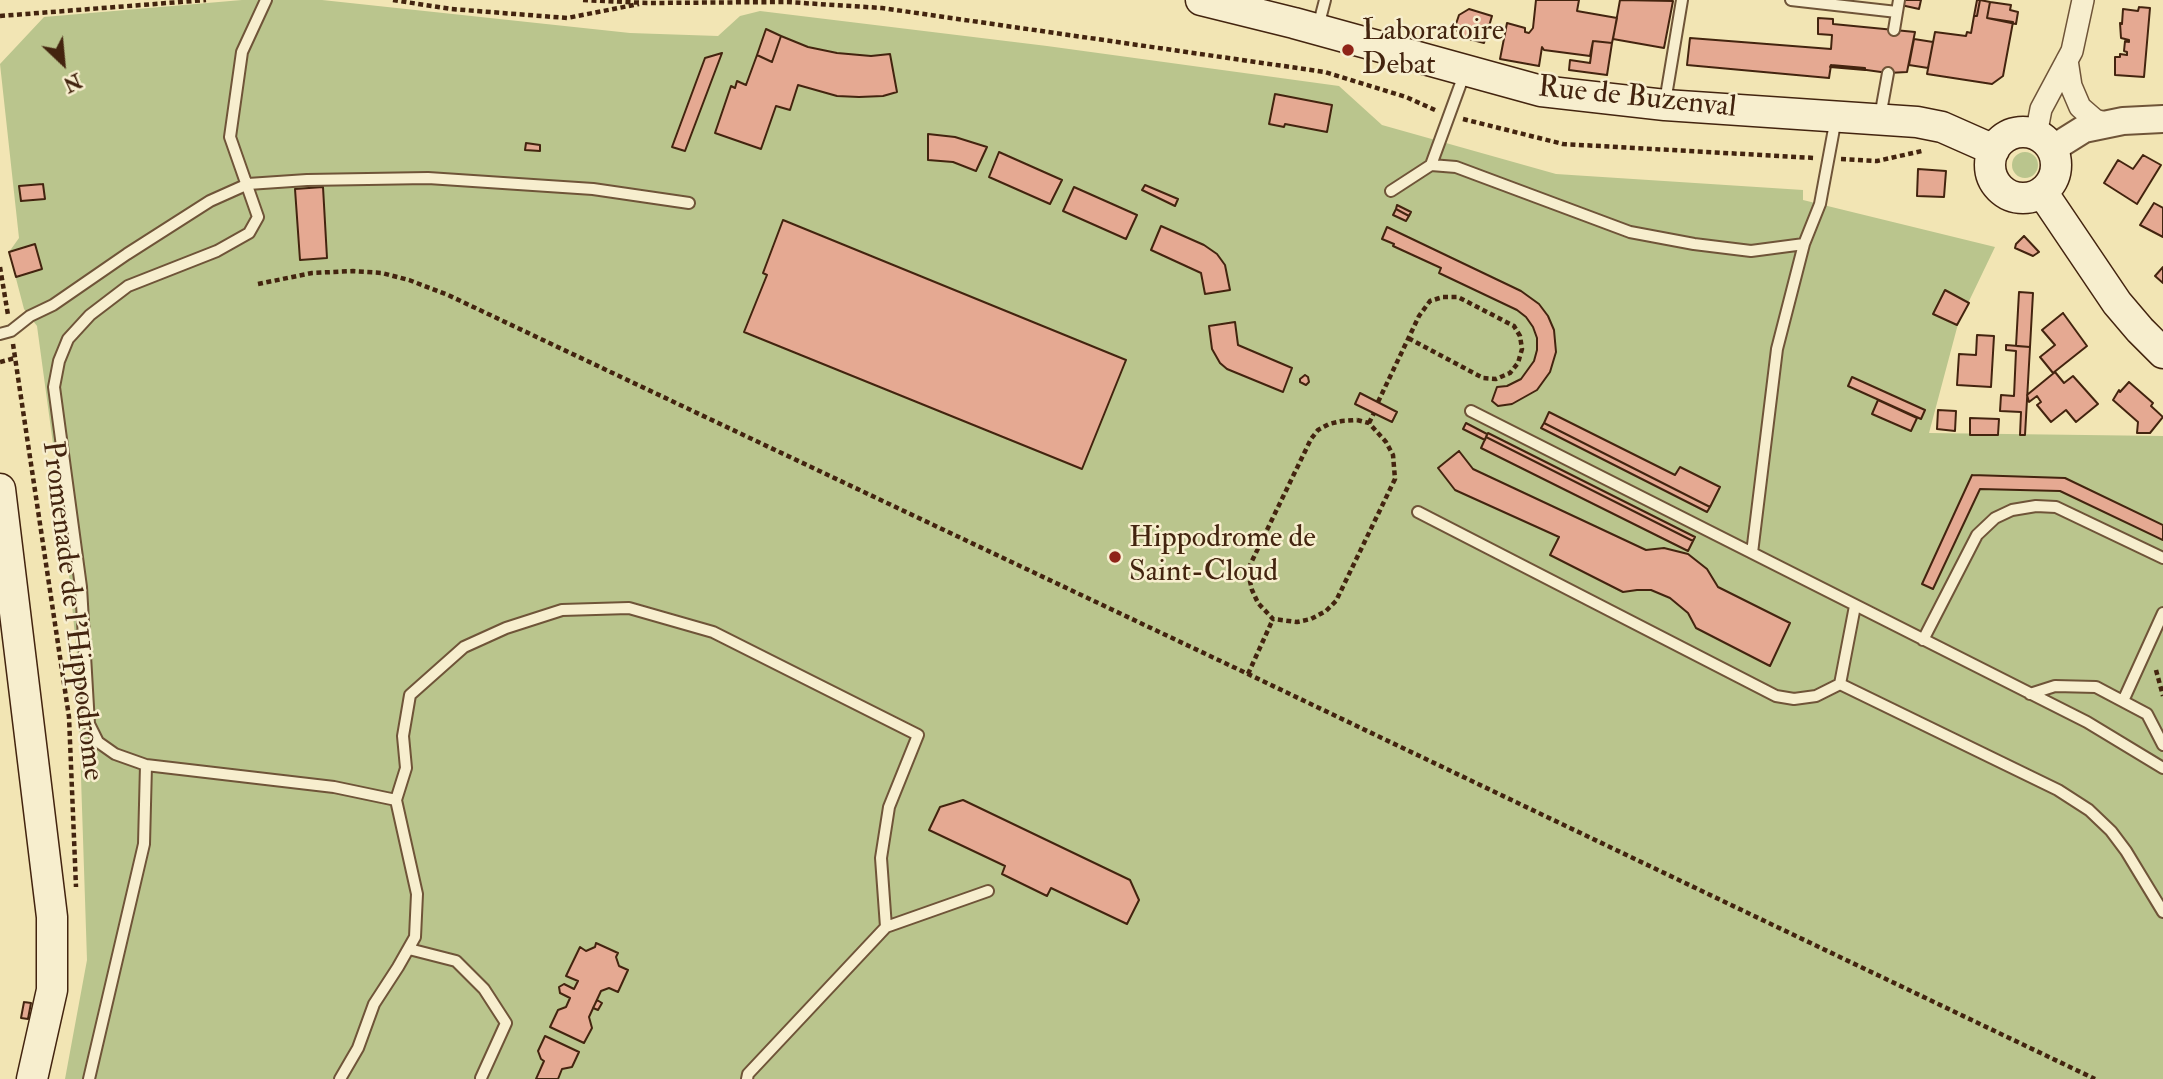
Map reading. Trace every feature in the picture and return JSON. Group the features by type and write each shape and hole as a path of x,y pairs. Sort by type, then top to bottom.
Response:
{"main road":[{"name":"Rue de Buzenval","path":"1201,0 1541,91 1665,105 1917,122 1942,127 1994,150"},
{"path":"2025,132 2044,142 2056,160 2051,182 2042,192 2021,198 2000,188 1991,168 1994,150 2004,138 2025,132"},
{"path":"2042,192 2117,303 2163,353"},
{"path":"0,489 52,917 52,990 32,1079"}],"street":[{"path":"2083,0 2072,51 2041,109 2044,142 2105,123 2163,120"},
{"path":"2067,60 2071,86 2080,107 2088,115 2105,123"}],"lane":[{"path":"266,0 243,52 230,137 258,217 249,233 217,250 128,286 68,339 59,361 54,387 81,587 89,724 99,743 116,754 146,765 334,787 396,800"},
{"path":"1317,30 1325,0"},
{"path":"1665,105 1682,0"},
{"path":"1791,0 1898,6 1894,30"},
{"path":"1391,191 1431,165 1465,70"},
{"path":"1879,120 1888,73"},
{"path":"1752,554 1777,349 1804,244 1820,204 1836,117"},
{"path":"1431,165 1456,167 1630,232 1751,251 1804,244"},
{"path":"0,334 11,331 30,316 53,305 210,201 248,184 428,178 593,189 689,203"},
{"path":"1471,411 2087,722 2163,768"},
{"path":"1923,640 1977,534 1995,518 2012,509 2036,506 2056,508 2163,558"},
{"path":"1418,512 1776,696 1794,699 1816,696 1840,684"},
{"path":"1840,684 1855,606"},
{"path":"340,1079 358,1048 374,1004 415,937 416,894 396,800 406,768 403,736 410,695 464,647 506,628 562,610 629,608 713,632 918,735 889,807 881,858 886,926"},
{"path":"2123,701 2163,613"},
{"path":"1840,684 2057,790 2089,810 2111,831 2126,851 2163,912"},
{"path":"2031,694 2055,686 2096,687 2147,714 2163,745"},
{"path":"89,1079 144,844 146,765"},
{"path":"747,1079 748,1074 886,926 988,891"},
{"path":"409,948 456,961 484,989 506,1023 481,1078"}],"path":[{"path":"0,16 206,0"},
{"path":"393,0 451,9 567,18 647,3"},
{"path":"583,0 647,3 788,2 883,8 1325,72 1406,97 1449,116 1563,144 1877,161 1934,150"},
{"path":"258,284 312,273 353,271 382,273 410,280 448,295 2095,1079"},
{"path":"1378,402 1408,338 1419,316 1430,301 1443,297 1458,297 1514,326 1520,336 1522,349 1518,363 1510,373 1496,379 1483,378 1408,338"},
{"name":"Promenade de l'Hippodrome","path":"0,362 15,358 69,718 77,892"},
{"path":"1369,423 1374,413"},
{"path":"1342,421 1369,423 1386,442 1393,455 1395,479 1336,601 1326,611 1311,619 1297,622 1273,618 1258,603 1252,590 1250,565 1311,439 1318,430 1329,424 1342,421"},
{"path":"1248,674 1273,618"}],"green space":[{"name":"Hippodrome de Saint-Cloud","path":"242,0 322,0 630,33 718,36 740,16 760,11 1047,46 1339,86 1382,125 1556,174 1803,190 1803,200 1995,247 1958,324 1929,433 2163,436 2163,1079 65,1079 87,960 77,656 64,525 37,326 24,309 9,252 19,238 0,64 44,17"},
{"path":"2025,152 2034,156 2038,165 2034,174 2025,178 2016,174 2012,165 2016,156"}],"building":[{"path":"1536,0 1579,0 1577,11 1617,18 1612,43 1593,41 1590,56 1544,50 1542,47 1539,66 1500,59 1507,23 1525,28 1525,32 1529,33 1533,28"},
{"path":"1620,0 1673,1 1664,48 1613,39"},
{"path":"1902,0 1921,0 1919,9 1901,5"},
{"path":"1977,0 1980,0 1977,16 1974,16"},
{"path":"1980,0 1990,2 1987,18 2013,22 2003,76 1992,84 1927,74 1935,32 1966,36 1967,32 1971,33"},
{"path":"1990,2 2011,5 2010,10 2018,12 2016,24 1987,18"},
{"path":"2139,7 2150,8 2144,77 2115,75 2115,57 2120,57 2120,54 2127,55 2124,51 2125,41 2129,42 2121,38 2123,9 2138,11"},
{"path":"1469,9 1492,16 1484,43 1461,37 1455,27 1459,15"},
{"path":"1818,18 1833,19 1833,24 1915,32 1907,72 1888,73 1831,65 1829,78 1687,65 1690,38 1831,49 1832,35 1818,34"},
{"path":"766,29 781,36 772,62 757,55"},
{"path":"781,36 808,47 837,53 871,56 890,54 897,92 883,96 837,96 798,85 790,110 776,106 761,149 715,133 731,86 735,88 737,81 746,85 757,55 772,62"},
{"path":"1914,39 1933,42 1928,68 1909,65"},
{"path":"1593,41 1612,43 1607,75 1569,70 1570,60 1590,63"},
{"path":"722,53 685,151 672,147 705,58"},
{"path":"1830,67 1865,68 1865,70"},
{"path":"1275,94 1332,105 1327,132 1285,124 1284,127 1269,124"},
{"path":"928,134 955,137 987,147 976,171 953,162 928,160"},
{"path":"526,143 540,145 540,151 525,150"},
{"path":"999,152 1062,180 1050,204 989,177"},
{"path":"2143,155 2161,165 2137,204 2104,183 2118,160 2133,169"},
{"path":"1918,169 1946,171 1944,197 1917,196"},
{"path":"43,184 45,199 21,201 19,186"},
{"path":"1145,185 1178,199 1175,206 1142,190"},
{"path":"323,187 327,258 300,260 295,189"},
{"path":"1074,187 1137,215 1126,239 1063,211"},
{"path":"2154,203 2163,208 2163,237 2140,225"},
{"path":"1397,205 1411,212 1409,216 1396,209"},
{"path":"1396,209 1409,216 1406,221 1393,215"},
{"path":"783,220 1126,360 1082,469 744,332 767,275 763,273"},
{"path":"1161,226 1204,245 1217,254 1225,265 1230,290 1205,294 1201,273 1151,250"},
{"path":"1387,227 1521,291 1539,304 1554,330 1556,352 1550,372 1537,390 1512,404 1498,406 1492,401 1497,387 1507,386 1521,379 1534,361 1537,338 1526,317 1517,310 1439,273 1441,268 1382,239"},
{"path":"2024,236 2039,252 2033,256 2015,248"},
{"path":"35,244 42,269 16,277 9,252"},
{"path":"2163,267 2163,283 2155,276"},
{"path":"1945,290 1969,303 1957,325 1933,314"},
{"path":"2019,292 2033,293 2030,347 2016,346"},
{"path":"2063,313 2087,346 2053,373 2040,357 2055,345 2042,330"},
{"path":"1235,322 1238,345 1292,368 1283,392 1227,369 1220,363 1212,349 1209,326"},
{"path":"1977,335 1994,336 1991,387 1957,385 1959,354 1976,355"},
{"path":"2006,345 2030,347 2025,435 2020,435 2021,412 2000,411 2001,395 2014,396 2016,351 2006,350"},
{"path":"2055,372 2064,383 2073,376 2098,404 2076,422 2066,410 2051,422 2037,405 2041,402 2037,396 2029,402 2027,395"},
{"path":"1305,375 1309,382 1306,385 1300,382"},
{"path":"1852,377 1925,410 1921,419 1848,386"},
{"path":"2129,382 2153,403 2151,406 2163,417 2150,433 2137,433 2138,422 2113,400 2119,390 2120,392"},
{"path":"1360,393 1397,412 1392,422 1355,404"},
{"path":"1878,400 1917,418 1911,431 1872,414"},
{"path":"1938,410 1956,411 1955,431 1937,429"},
{"path":"1549,412 1675,475 1680,467 1720,487 1710,507 1544,423"},
{"path":"1970,418 1999,419 1998,435 1970,435"},
{"path":"1466,423 1487,434 1485,440 1463,429"},
{"path":"1544,423 1710,507 1707,512 1541,428"},
{"path":"1488,433 1695,537 1693,541 1486,437"},
{"path":"1486,437 1693,541 1688,551 1481,448"},
{"path":"1459,451 1473,469 1646,550 1664,548 1688,554 1707,569 1718,587 1790,623 1770,666 1696,628 1688,613 1670,598 1651,590 1623,592 1550,555 1559,537 1455,490 1438,468"},
{"path":"1972,475 2065,478 2163,525 2163,540 2060,491 1980,489 1933,589 1922,584"},
{"path":"963,800 1130,880 1139,900 1127,924 1051,888 1047,896 1002,874 1005,866 929,830 940,807"},
{"path":"596,943 618,953 616,957 619,966 628,970 618,992 609,988 601,991 589,1017 592,1028 584,1043 550,1027 558,1010 566,1007 570,998 560,993 559,987 564,984 574,989 578,981 566,976 580,947 586,951 595,947"},
{"path":"597,1000 602,1003 598,1010 593,1008"},
{"path":"24,1002 31,1003 28,1019 21,1018"},
{"path":"545,1036 579,1052 572,1067 562,1069 558,1079 536,1079 544,1061 538,1051"}],"place":[{"name":"Laboratoire Debat","path":"1348,50"},
{"name":"Hippodrome de Saint-Cloud","path":"1115,557"}]}
